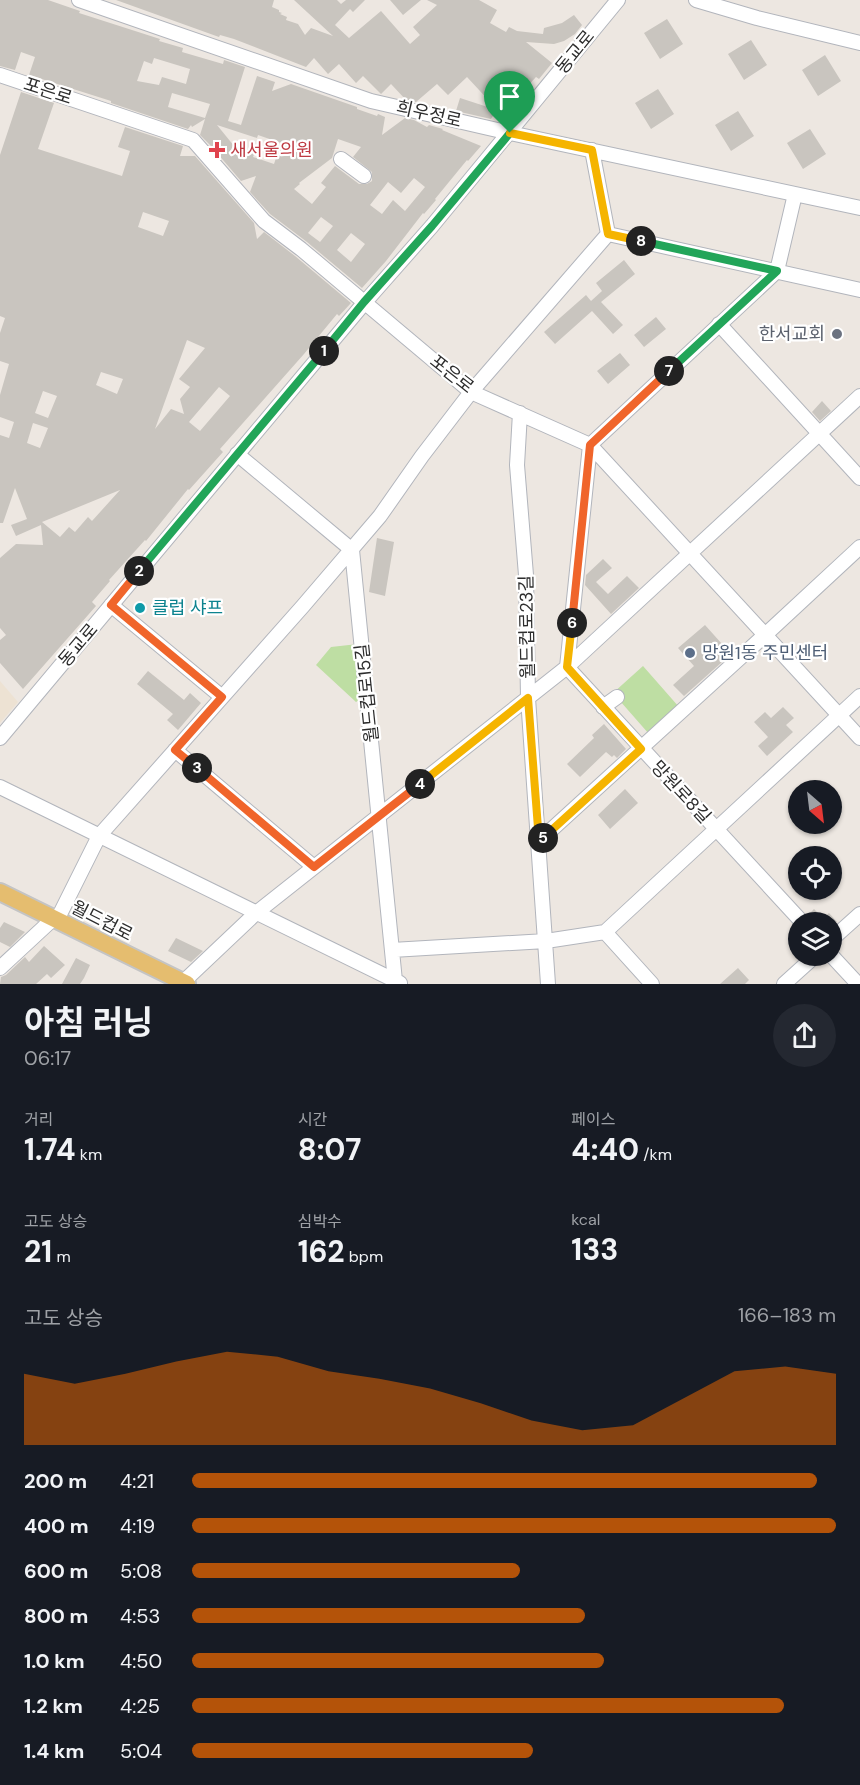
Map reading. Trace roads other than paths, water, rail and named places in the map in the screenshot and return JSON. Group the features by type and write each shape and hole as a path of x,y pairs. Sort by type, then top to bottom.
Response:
{"main road":[{"name":"월드컵로","path":"0,892 184,983"}],"street":[{"name":"희우정로","path":"79,0 371,100 510,133 860,208"},
{"name":"동교로","path":"0,738 364,302 510,133 618,0"},
{"path":"696,0 757,18 860,43"},
{"name":"포은로","path":"0,75 193,140 264,221 301,249 471,392 590,445 860,738"},
{"path":"592,150 608,234"},
{"path":"341,159 364,176"},
{"path":"567,667 590,445 777,271 795,194"},
{"path":"608,234 860,290"},
{"path":"0,968 55,919 99,836 352,550 380,516 471,392 608,234"},
{"path":"719,324 860,477"},
{"path":"184,983 256,913 567,667 860,396"},
{"name":"월드컵로23길","path":"520,413 517,465 526,575 528,698 548,984"},
{"path":"237,454 352,550"},
{"path":"539,841 860,547"},
{"name":"월드컵로15길","path":"352,550 397,983"},
{"path":"111,605 222,697"},
{"name":"망원로8길","path":"567,667 793,912"},
{"path":"392,950 546,941 605,932 860,696"},
{"path":"603,707 617,698"},
{"path":"175,750 314,867"},
{"path":"0,788 397,983"},
{"path":"842,930 860,914"},
{"path":"605,932 652,984"},
{"path":"784,984 804,966"},
{"path":"841,966 858,984"}],"place":[{"name":"새서울의원","path":"217,150"},
{"name":"한서교회","path":"837,334"},
{"name":"클럽 샤프","path":"140,608"},
{"name":"망원1동 주민센터","path":"690,653"}]}
